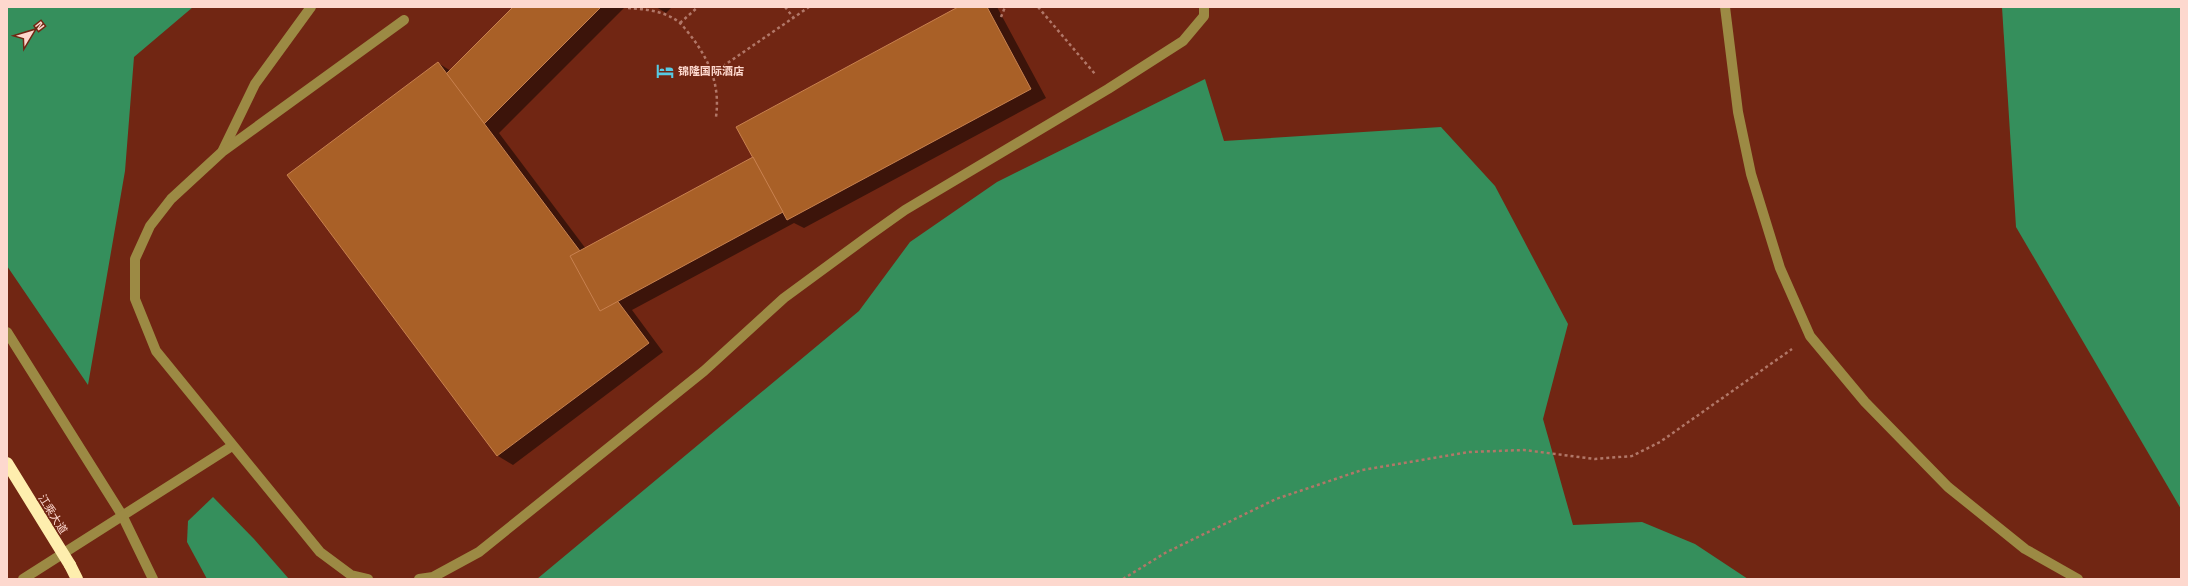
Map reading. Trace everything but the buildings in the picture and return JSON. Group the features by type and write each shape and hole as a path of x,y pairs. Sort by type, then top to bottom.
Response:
{"highway":[{"name":"江乘大道","path":"7,463 77,579"}],"street":[{"path":"222,152 255,84 311,7"},
{"path":"419,579 433,577 479,552 704,371 784,298 905,210 1108,89 1183,41 1204,16 1204,7"},
{"path":"1725,7 1738,112 1751,174 1780,268 1810,336 1865,402 1948,487 2025,549 2078,579"},
{"path":"368,579 351,575 320,552 156,351 135,299 136,259 150,226 171,199 222,152 404,20"},
{"path":"7,332 122,515 153,579"},
{"path":"23,579 232,446"}],"path":[{"path":"680,23 698,7"},
{"path":"785,7 793,17"},
{"path":"713,73 793,17 810,7"},
{"path":"1001,17 1005,7"},
{"path":"1038,7 1108,89"},
{"path":"628,8 645,9 659,13 680,23 704,54 713,73 718,100 716,117"},
{"path":"1123,579 1165,553 1276,499 1362,470 1469,452 1524,450 1595,459 1632,456 1660,442 1810,336"}],"green space":[{"path":"7,7 193,7 134,57 125,171 88,385 7,266"},
{"path":"2002,7 2181,7 2181,509 2016,227"},
{"path":"1205,79 1224,141 1441,127 1495,186 1568,324 1543,419 1573,525 1642,522 1695,544 1748,579 537,579 859,311 910,242 997,182"},
{"path":"213,497 254,539 289,579 207,579 187,542 188,521"}],"place":[{"name":"锦隆国际酒店","path":"665,71"}]}
